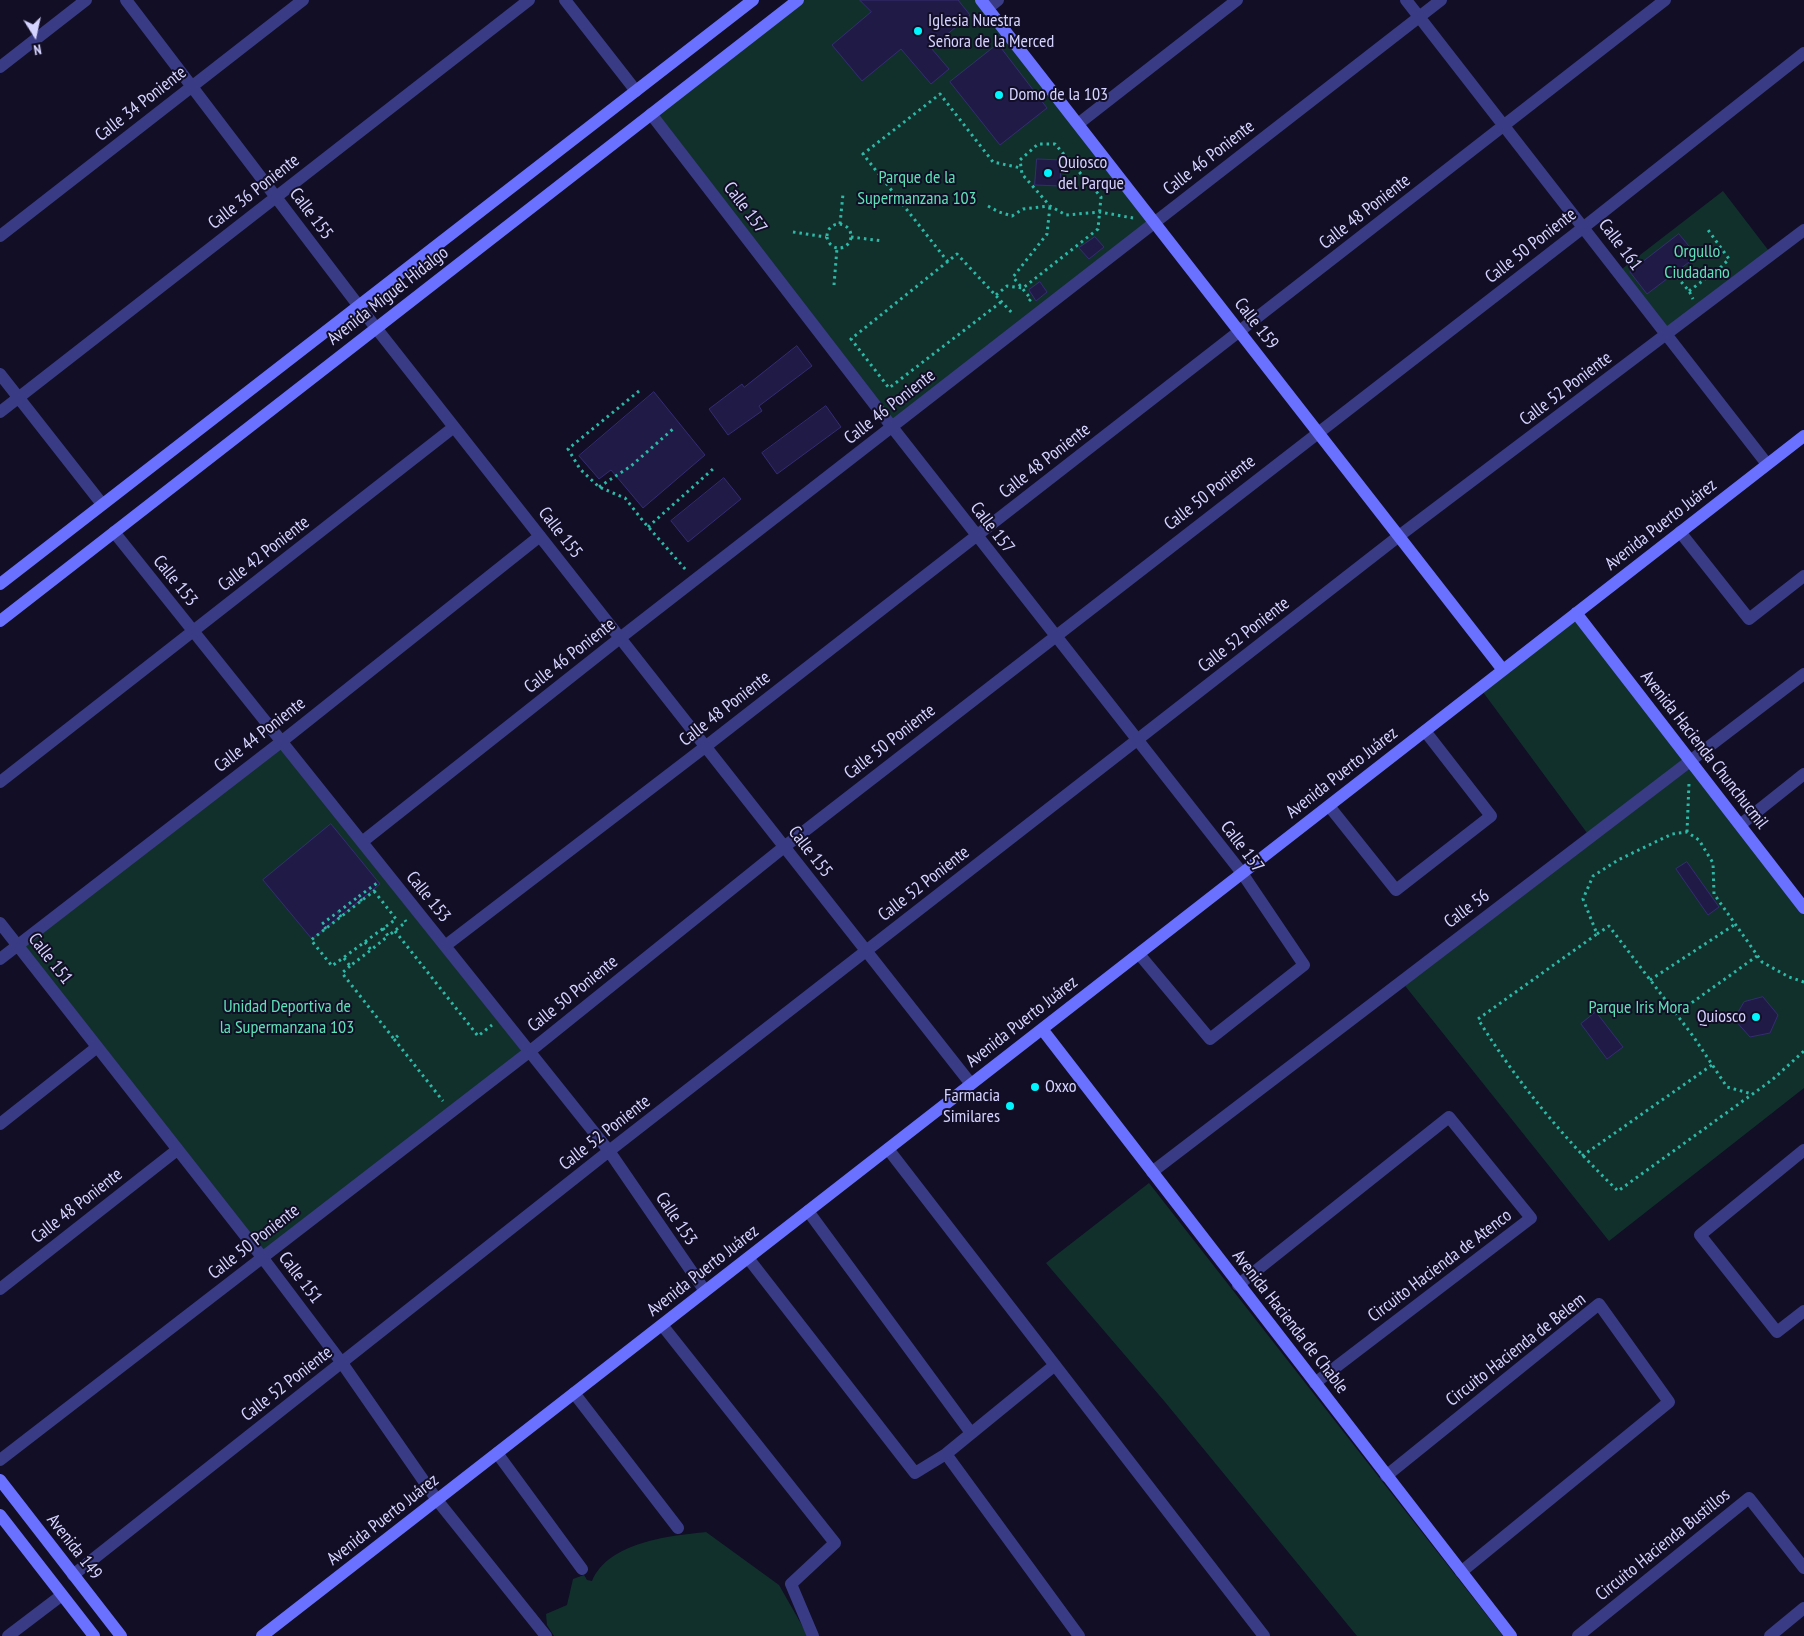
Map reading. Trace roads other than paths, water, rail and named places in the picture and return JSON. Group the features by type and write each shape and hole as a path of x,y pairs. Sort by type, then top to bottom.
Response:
{"street":[{"path":"0,67 86,0"},
{"name":"Calle 155","path":"126,0 358,305 971,1084"},
{"name":"Calle 34 Poniente","path":"0,236 303,0"},
{"name":"Calle 36 Poniente","path":"0,412 529,0"},
{"path":"565,0 636,91"},
{"name":"Avenida Miguel Hidalgo","path":"0,584 753,0"},
{"name":"Avenida Miguel Hidalgo","path":"0,621 798,0"},
{"path":"984,4 998,0"},
{"path":"1078,124 1237,0"},
{"name":"Calle 161","path":"1406,0 1767,464"},
{"name":"Calle 46 Poniente","path":"362,842 620,638 1441,0"},
{"name":"Calle 48 Poniente","path":"445,946 705,747 1665,0"},
{"name":"Calle 159","path":"984,4 1503,670"},
{"name":"Calle 50 Poniente","path":"0,1460 529,1052 784,847 1317,432 1584,227 1804,53"},
{"name":"Calle 157","path":"651,114 892,428 1242,873 1304,965 1210,1039 1139,954"},
{"name":"Calle 52 Poniente","path":"73,1575 609,1152 1399,536 1804,230"},
{"path":"0,374 102,504"},
{"name":"Calle 42 Poniente","path":"0,782 454,428"},
{"name":"Avenida Puerto Juárez","path":"262,1636 1804,436"},
{"name":"Calle 153","path":"114,532 609,1152 704,1292"},
{"path":"1680,532 1749,619 1804,576"},
{"name":"Calle 44 Poniente","path":"0,958 281,742 540,536"},
{"name":"Avenida Hacienda Chunchucmil","path":"1576,613 1804,908"},
{"name":"Calle 56","path":"1152,1172 1804,674"},
{"path":"1329,806 1396,890 1492,816 1425,731"},
{"path":"1740,825 1804,774"},
{"name":"Calle 151","path":"0,923 96,1048 262,1257 342,1363 437,1500 546,1636"},
{"name":"Avenida Hacienda de Chable","path":"1042,1029 1314,1384 1511,1636"},
{"path":"0,1124 96,1048"},
{"name":"Circuito Hacienda de Atenco","path":"1238,1285 1449,1117 1532,1218 1314,1384"},
{"path":"888,1149 1264,1636"},
{"name":"Calle 48 Poniente","path":"0,1289 177,1150"},
{"path":"1804,1150 1700,1235 1777,1332 1804,1311"},
{"path":"808,1211 971,1432"},
{"path":"748,1258 914,1473 946,1454 1055,1365"},
{"name":"Circuito Hacienda de Belem","path":"1386,1476 1599,1304 1669,1402 1461,1572"},
{"path":"662,1325 835,1544 791,1584 813,1636"},
{"path":"574,1393 678,1528"},
{"path":"497,1453 582,1569"},
{"path":"946,1454 1079,1636"},
{"name":"Avenida 149","path":"0,1480 121,1636"},
{"name":"Circuito Hacienda Bustillos","path":"1578,1636 1749,1498 1804,1568"},
{"path":"0,1515 94,1636"},
{"path":"8,1636 62,1595"},
{"path":"1770,1636 1804,1608"}],"place":[{"name":"Iglesia Nuestra Señora de la Merced","path":"918,31"},
{"name":"Domo de la 103","path":"999,95"},
{"name":"Quiosco del Parque","path":"1048,173"},
{"name":"Quiosco","path":"1756,1017"},
{"name":"Oxxo","path":"1035,1087"},
{"name":"Farmacia Similares","path":"1010,1106"}],"park label":[{"name":"Parque de la Supermanzana 103","path":"917,188"},
{"name":"Orgullo Ciudadano","path":"1697,262"},
{"name":"Parque Iris Mora","path":"1639,1008"},
{"name":"Unidad Deportiva de la Supermanzana 103","path":"287,1017"}]}
